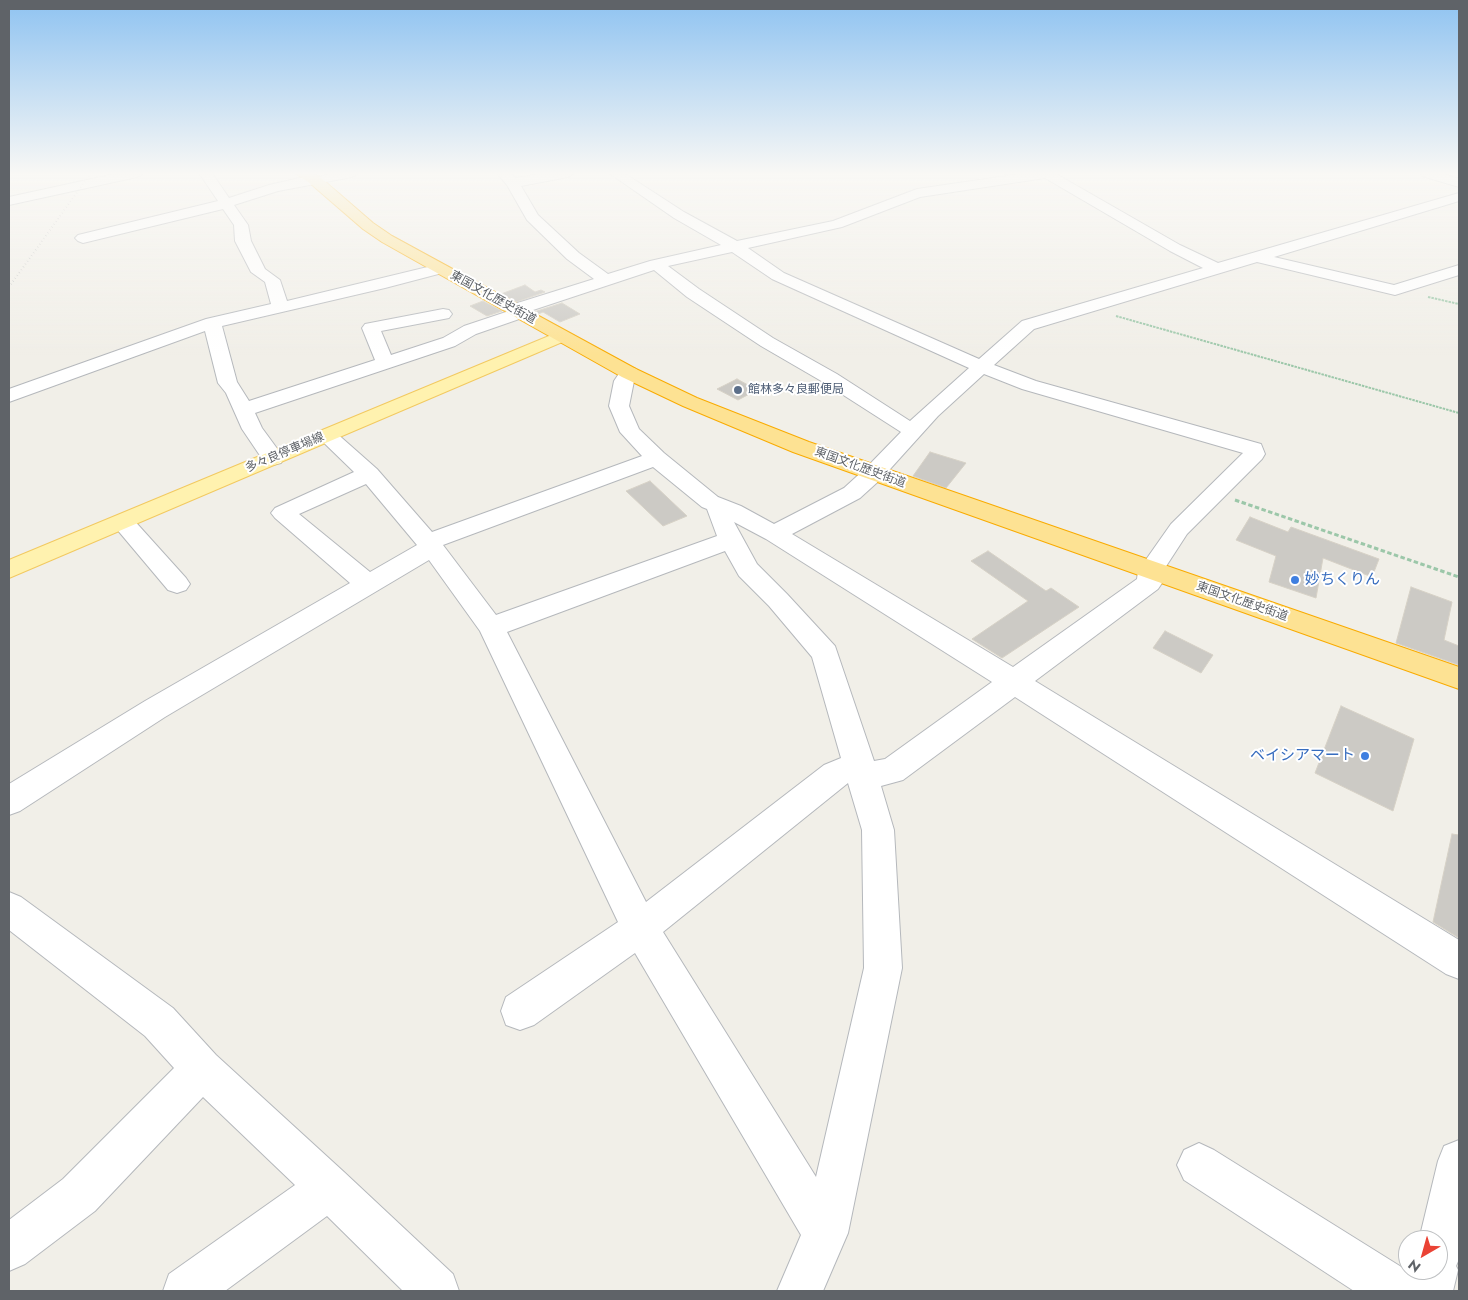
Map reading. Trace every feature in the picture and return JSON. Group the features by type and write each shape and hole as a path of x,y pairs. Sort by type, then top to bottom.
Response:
{"highway":[{"name":"東国文化歴史街道","path":"379,234 629,373 748,426 874,473 1459,678"}],"main road":[{"name":"多々良停車場線","path":"9,570 561,336"}],"street":[{"path":"83,238 101,234"},
{"path":"243,234 244,241 259,272 272,280 280,307"},
{"path":"550,234 573,256 606,280"},
{"path":"520,1011 640,928 835,774 861,770 892,771 1015,683 1149,583 1151,570 1178,529 1254,454 1253,449 1029,385 980,366 778,276 713,234"},
{"path":"243,410 449,342 470,330 516,311 606,280 656,264 792,234"},
{"path":"1151,234 1217,269"},
{"path":"774,534 852,493 980,366 1028,325 1338,234"},
{"path":"1257,258 1395,290 1459,270"},
{"path":"656,264 693,293 767,342 914,430"},
{"path":"9,396 212,323 379,285 440,268"},
{"path":"386,363 371,328 443,314"},
{"path":"212,323 228,383 252,429 273,458"},
{"path":"629,373 624,381 619,406 630,432 656,458 710,502 733,511 774,534 1155,769 1459,961"},
{"path":"327,435 368,474 430,544 491,627 640,928 826,1233"},
{"path":"9,801 156,709 369,585 430,544 656,458"},
{"path":"368,474 283,513 369,585"},
{"path":"718,506 731,540 748,570 778,600 825,653 878,830 883,968 826,1233 800,1291"},
{"path":"123,522 177,584"},
{"path":"491,627 731,540"},
{"path":"9,909 160,1022 202,1070 329,1187 436,1291"},
{"path":"9,1248 79,1195 202,1070"},
{"path":"1444,1230 1459,1161"},
{"path":"1200,1165 1396,1291"},
{"path":"186,1291 329,1187"}],"path":[{"path":"1085,308 1459,414"},
{"path":"1216,493 1459,577"}],"building":[{"path":"525,285 535,292 541,290 545,292 516,302 501,294"},
{"path":"483,301 502,311 487,316 470,306"},
{"path":"562,303 580,314 560,322 543,312 538,314 534,312"},
{"path":"737,379 757,390 738,400 717,389"},
{"path":"930,452 966,463 946,488 913,476"},
{"path":"650,481 687,516 663,526 626,491"},
{"path":"1250,517 1288,532 1291,527 1379,559 1372,577 1323,558 1316,598 1269,582 1276,556 1236,540"},
{"path":"988,551 1046,591 1051,588 1079,607 1002,658 972,639 1028,601 971,561"},
{"path":"1411,587 1452,602 1444,640 1459,646 1459,665 1396,643"},
{"path":"1165,631 1213,655 1201,673 1153,648"},
{"name":"ベイシアマート","path":"1341,706 1414,739 1393,811 1315,773"},
{"path":"1452,834 1459,835 1459,938 1433,922"}],"railway":[{"path":"9,287 47,234"}],"place":[{"name":"館林多々良郵便局","path":"738,390"},
{"name":"妙ちくりん","path":"1295,580"},
{"name":"ベイシアマート","path":"1365,756"}]}
